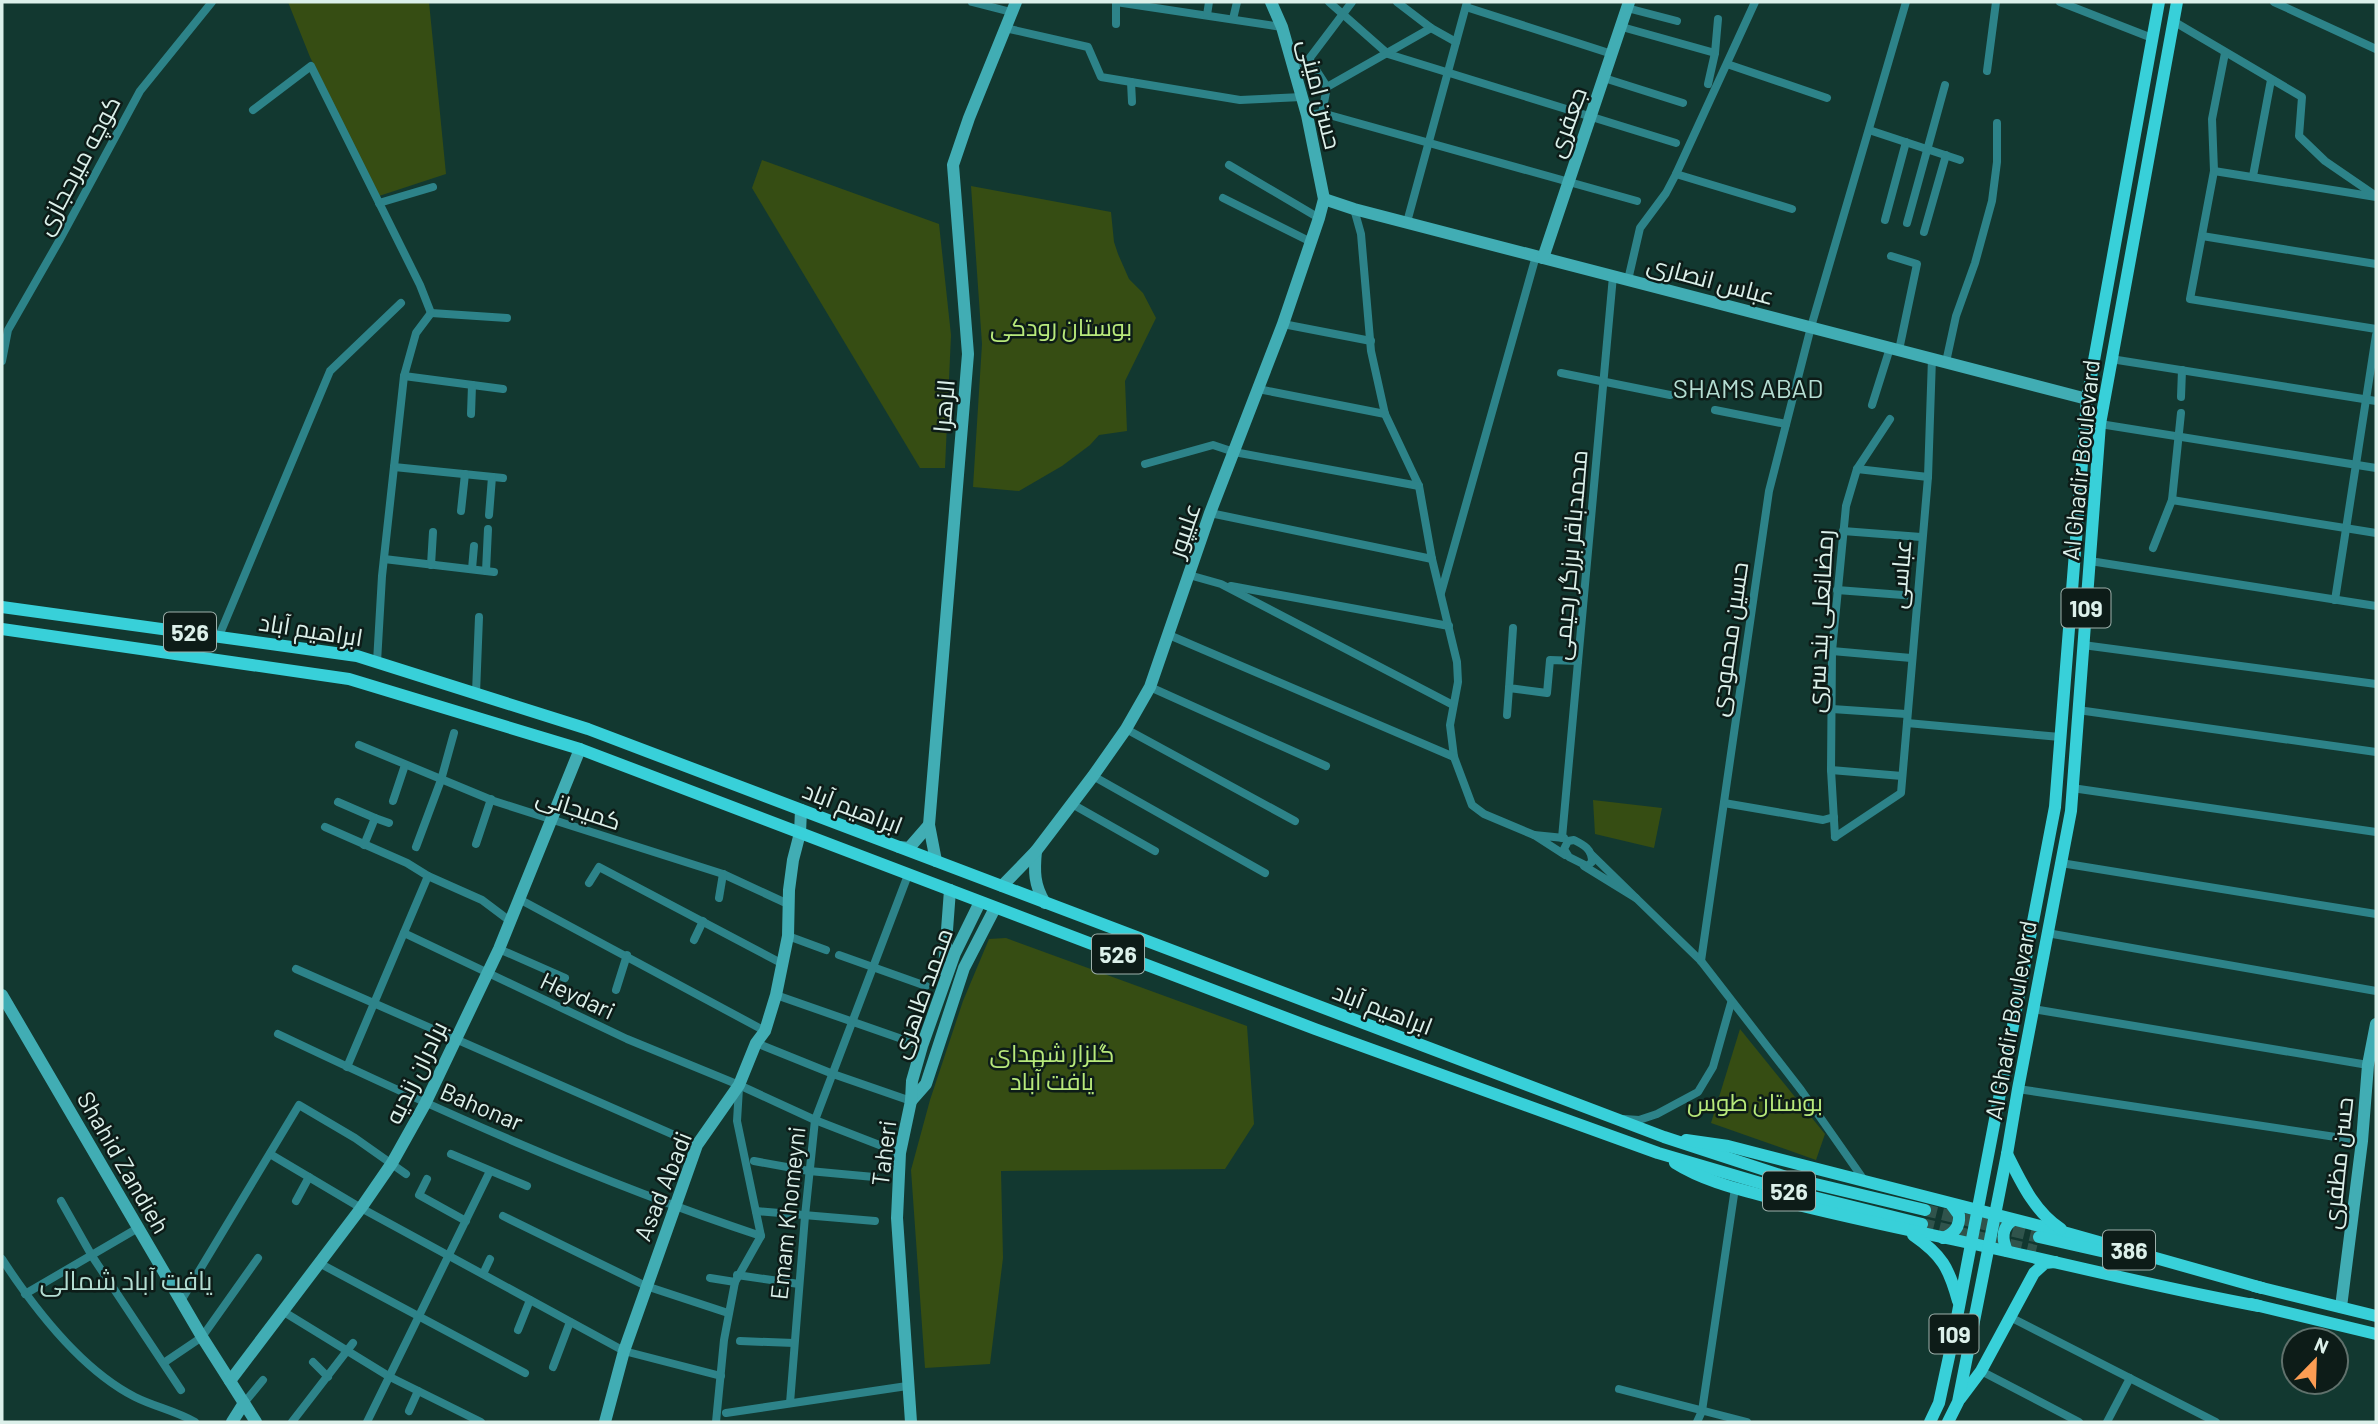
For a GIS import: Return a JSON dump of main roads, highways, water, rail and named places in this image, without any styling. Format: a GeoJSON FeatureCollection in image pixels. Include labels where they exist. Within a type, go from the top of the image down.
{"type":"FeatureCollection","features":[{"type":"Feature","properties":{"kind":"main road","name":"Al Ghadir Boulevard"},"geometry":{"type":"LineString","coordinates":[[1977,1211],[2054,807],[2087,399],[2159,2]]}},
{"type":"Feature","properties":{"kind":"main road","name":"Al Ghadir Boulevard"},"geometry":{"type":"LineString","coordinates":[[1995,1215],[2071,811],[2100,424],[2177,2]]}},
{"type":"Feature","properties":{"kind":"main road","name":"ابراهیم آباد"},"geometry":{"type":"LineString","coordinates":[[2,607],[357,656],[476,693],[587,729],[1664,1138],[1786,1177],[1925,1210]]}},
{"type":"Feature","properties":{"kind":"main road","name":"ابراهیم آباد"},"geometry":{"type":"LineString","coordinates":[[2,629],[349,679],[580,750],[1233,998],[1658,1153],[1768,1186],[1922,1224]]}},
{"type":"Feature","properties":{"kind":"main road"},"geometry":{"type":"LineString","coordinates":[[1233,998],[1241,977]]}},
{"type":"Feature","properties":{"kind":"main road"},"geometry":{"type":"LineString","coordinates":[[1993,1132],[1998,1140],[2004,1141],[2010,1135]]}},
{"type":"Feature","properties":{"kind":"main road","name":"ابراهیم آباد"},"geometry":{"type":"LineString","coordinates":[[1664,1138],[1728,1146],[1977,1211]]}},
{"type":"Feature","properties":{"kind":"main road","name":"ابراهیم آباد"},"geometry":{"type":"LineString","coordinates":[[1658,1153],[1686,1170],[1735,1188],[1821,1211],[1971,1244]]}},
{"type":"Feature","properties":{"kind":"main road"},"geometry":{"type":"LineString","coordinates":[[2007,1154],[2033,1201],[2049,1221],[2067,1233]]}},
{"type":"Feature","properties":{"kind":"main road"},"geometry":{"type":"LineString","coordinates":[[1943,1238],[1952,1234],[1959,1220],[1957,1210],[1948,1203]]}},
{"type":"Feature","properties":{"kind":"main road","name":"386"},"geometry":{"type":"LineString","coordinates":[[1977,1211],[2067,1233],[2262,1288]]}},
{"type":"Feature","properties":{"kind":"main road","name":"109"},"geometry":{"type":"LineString","coordinates":[[1930,1422],[1939,1403],[1977,1211]]}},
{"type":"Feature","properties":{"kind":"main road","name":"109"},"geometry":{"type":"LineString","coordinates":[[1948,1422],[1958,1402],[1995,1215]]}},
{"type":"Feature","properties":{"kind":"main road"},"geometry":{"type":"LineString","coordinates":[[2007,1251],[2003,1234],[2006,1226],[2013,1220]]}},
{"type":"Feature","properties":{"kind":"main road"},"geometry":{"type":"LineString","coordinates":[[1908,1230],[1933,1248],[1942,1260],[1950,1274],[1959,1305]]}},
{"type":"Feature","properties":{"kind":"main road","name":"386"},"geometry":{"type":"LineString","coordinates":[[2039,1237],[2376,1316]]}},
{"type":"Feature","properties":{"kind":"main road","name":"386"},"geometry":{"type":"LineString","coordinates":[[1971,1244],[2170,1290],[2259,1306]]}},
{"type":"Feature","properties":{"kind":"main road","name":"386"},"geometry":{"type":"LineString","coordinates":[[2036,1251],[2376,1334]]}},
{"type":"Feature","properties":{"kind":"main road"},"geometry":{"type":"LineString","coordinates":[[1958,1402],[1981,1371],[2038,1267],[2045,1263],[2058,1262]]}},
{"type":"Feature","properties":{"kind":"tunnel"},"geometry":{"type":"LineString","coordinates":[[1925,1210],[2039,1237]]}},
{"type":"Feature","properties":{"kind":"tunnel"},"geometry":{"type":"LineString","coordinates":[[1922,1224],[2036,1251]]}},
{"type":"Feature","properties":{"kind":"district","name":"SHAMS ABAD"},"geometry":{"type":"Point","coordinates":[1748,387]}},
{"type":"Feature","properties":{"kind":"district","name":"یافت آباد شمالی"},"geometry":{"type":"Point","coordinates":[126,1279]}},
{"type":"Feature","properties":{"kind":"park label","name":"بوستان رودکی"},"geometry":{"type":"Point","coordinates":[1061,326]}},
{"type":"Feature","properties":{"kind":"park label","name":"گلزار شهدای یافت آباد"},"geometry":{"type":"Point","coordinates":[1052,1066]}},
{"type":"Feature","properties":{"kind":"park label","name":"بوستان طوس"},"geometry":{"type":"Point","coordinates":[1755,1101]}}]}
